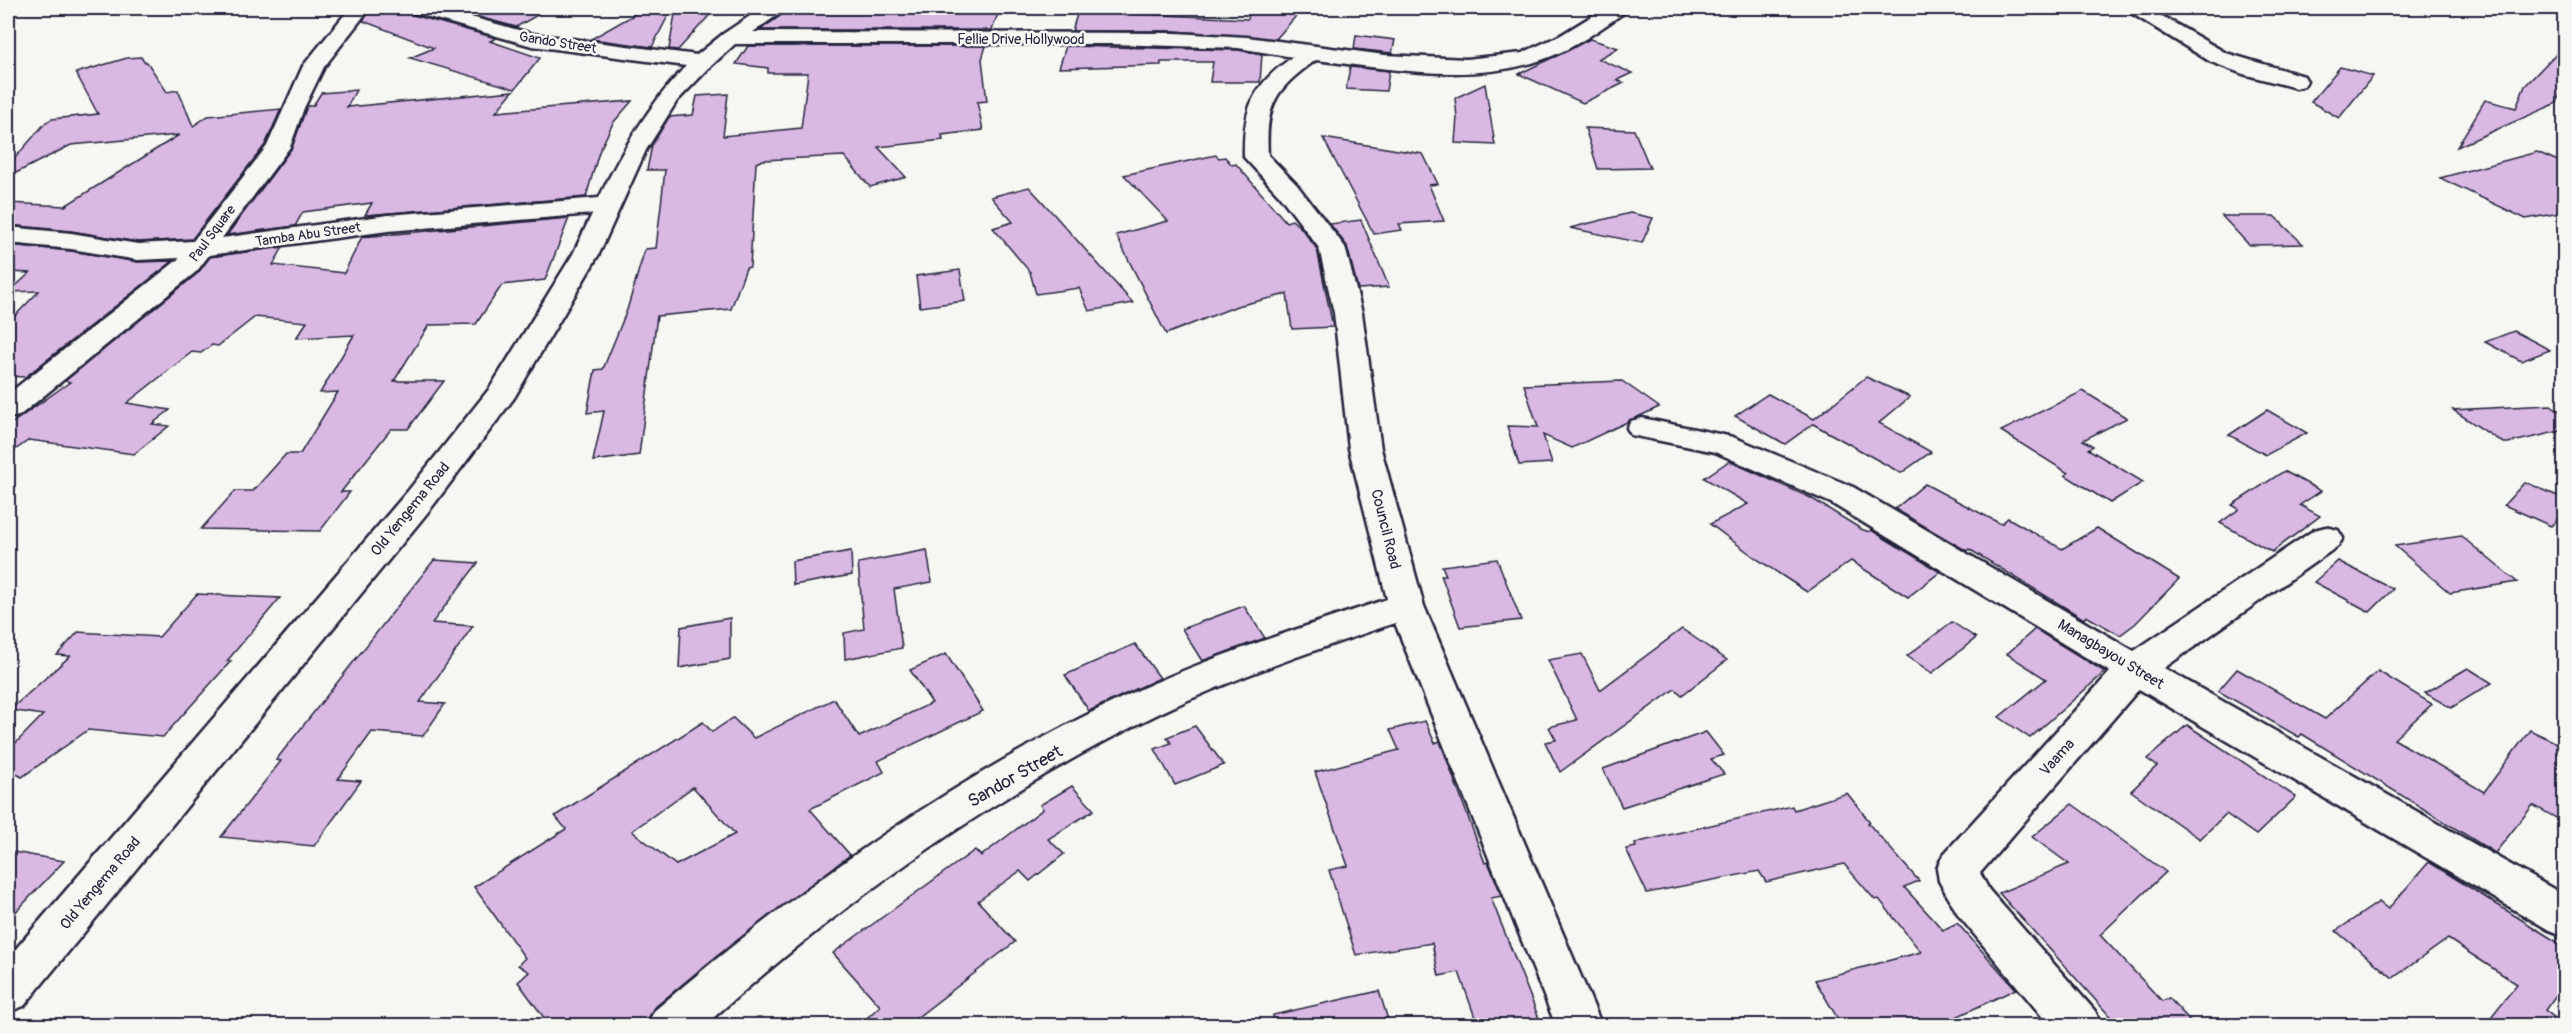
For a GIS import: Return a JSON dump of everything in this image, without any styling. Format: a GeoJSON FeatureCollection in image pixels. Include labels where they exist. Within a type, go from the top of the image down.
{"type":"FeatureCollection","features":[{"type":"Feature","properties":{"kind":"street","name":"Paul Square"},"geometry":{"type":"LineString","coordinates":[[8,409],[188,265],[278,147],[293,108],[314,66],[360,8]]}},
{"type":"Feature","properties":{"kind":"street","name":"Gando Street"},"geometry":{"type":"LineString","coordinates":[[418,8],[532,40],[702,62]]}},
{"type":"Feature","properties":{"kind":"street","name":"Old Yengema Road"},"geometry":{"type":"LineString","coordinates":[[8,991],[420,499],[502,392],[552,314],[586,254],[634,150],[669,97],[702,62],[730,38],[775,8]]}},
{"type":"Feature","properties":{"kind":"street","name":"Fellie Drive Hollywood"},"geometry":{"type":"LineString","coordinates":[[730,38],[1045,38],[1240,42],[1312,53],[1470,65],[1515,61],[1567,41],[1618,8]]}},
{"type":"Feature","properties":{"kind":"street"},"geometry":{"type":"LineString","coordinates":[[2133,8],[2161,21],[2208,53],[2233,65],[2296,81]]}},
{"type":"Feature","properties":{"kind":"street","name":"Council Road"},"geometry":{"type":"LineString","coordinates":[[1312,53],[1276,77],[1261,101],[1254,127],[1256,157],[1288,190],[1332,247],[1348,313],[1365,449],[1406,606],[1579,1026]]}},
{"type":"Feature","properties":{"kind":"street","name":"Tamba Abu Street"},"geometry":{"type":"LineString","coordinates":[[8,235],[71,241],[138,252],[198,249],[388,223],[609,205]]}},
{"type":"Feature","properties":{"kind":"street","name":"Managbayou Street"},"geometry":{"type":"LineString","coordinates":[[1642,428],[1722,444],[1842,495],[2135,669],[2565,917]]}},
{"type":"Feature","properties":{"kind":"street","name":"Vaama"},"geometry":{"type":"LineString","coordinates":[[2079,1026],[1974,903],[1960,881],[1958,868],[2135,669],[2326,538]]}},
{"type":"Feature","properties":{"kind":"street","name":"Sandor Street"},"geometry":{"type":"LineString","coordinates":[[669,1026],[816,907],[940,821],[1111,721],[1243,662],[1406,606]]}},
{"type":"Feature","properties":{"kind":"building"},"geometry":{"type":"Polygon","coordinates":[[[372,8],[406,8],[410,14],[496,38],[490,41],[540,58],[515,89],[410,58],[434,48],[363,21],[372,8]]]}},
{"type":"Feature","properties":{"kind":"building"},"geometry":{"type":"Polygon","coordinates":[[[445,8],[550,8],[516,27],[445,8]]]}},
{"type":"Feature","properties":{"kind":"building"},"geometry":{"type":"Polygon","coordinates":[[[646,8],[672,8],[652,47],[591,39],[646,8]]]}},
{"type":"Feature","properties":{"kind":"building"},"geometry":{"type":"Polygon","coordinates":[[[676,8],[716,8],[678,50],[669,49],[676,8]]]}},
{"type":"Feature","properties":{"kind":"building"},"geometry":{"type":"Polygon","coordinates":[[[787,8],[928,8],[925,13],[999,11],[992,30],[760,30],[783,14],[787,8]]]}},
{"type":"Feature","properties":{"kind":"building"},"geometry":{"type":"Polygon","coordinates":[[[1250,8],[1303,8],[1276,39],[1175,31],[1072,31],[1078,11],[1248,19],[1250,8]]]}},
{"type":"Feature","properties":{"kind":"building"},"geometry":{"type":"Polygon","coordinates":[[[1356,35],[1395,40],[1392,53],[1354,49],[1356,35]]]}},
{"type":"Feature","properties":{"kind":"building"},"geometry":{"type":"Polygon","coordinates":[[[1590,39],[1618,48],[1598,59],[1632,73],[1617,80],[1624,83],[1583,103],[1519,74],[1590,39]]]}},
{"type":"Feature","properties":{"kind":"building"},"geometry":{"type":"Polygon","coordinates":[[[2565,44],[2565,82],[2557,103],[2457,147],[2485,100],[2516,108],[2525,86],[2565,44]]]}},
{"type":"Feature","properties":{"kind":"building"},"geometry":{"type":"Polygon","coordinates":[[[748,46],[986,46],[982,59],[987,101],[977,102],[983,130],[942,135],[943,140],[878,147],[906,177],[870,187],[844,156],[763,160],[756,163],[750,267],[746,268],[731,309],[657,316],[639,455],[593,461],[604,411],[587,413],[595,370],[603,369],[627,310],[645,249],[656,248],[665,170],[647,170],[652,145],[669,117],[693,115],[697,96],[728,94],[723,136],[801,128],[808,73],[768,73],[768,68],[736,64],[748,46]]]}},
{"type":"Feature","properties":{"kind":"building"},"geometry":{"type":"Polygon","coordinates":[[[1066,46],[1238,50],[1262,54],[1260,82],[1210,82],[1213,62],[1161,62],[1161,65],[1059,68],[1066,46]]]}},
{"type":"Feature","properties":{"kind":"building"},"geometry":{"type":"Polygon","coordinates":[[[141,57],[144,62],[147,62],[167,92],[178,90],[193,126],[208,116],[281,109],[265,145],[192,239],[138,242],[71,231],[8,225],[8,203],[65,206],[179,135],[71,145],[8,177],[8,166],[46,122],[52,119],[98,114],[76,73],[127,58],[141,57]]]}},
{"type":"Feature","properties":{"kind":"building"},"geometry":{"type":"Polygon","coordinates":[[[1350,67],[1389,71],[1386,91],[1346,89],[1350,67]]]}},
{"type":"Feature","properties":{"kind":"building"},"geometry":{"type":"Polygon","coordinates":[[[2340,67],[2373,76],[2339,118],[2311,102],[2340,67]]]}},
{"type":"Feature","properties":{"kind":"building"},"geometry":{"type":"Polygon","coordinates":[[[1485,84],[1495,145],[1455,143],[1457,117],[1455,98],[1485,84]]]}},
{"type":"Feature","properties":{"kind":"building"},"geometry":{"type":"Polygon","coordinates":[[[356,90],[347,107],[513,91],[496,112],[632,101],[613,123],[599,152],[586,197],[365,215],[372,203],[303,212],[295,226],[227,235],[292,148],[307,106],[313,106],[321,93],[356,90]]]}},
{"type":"Feature","properties":{"kind":"building"},"geometry":{"type":"Polygon","coordinates":[[[1585,128],[1634,130],[1650,168],[1598,169],[1585,128]]]}},
{"type":"Feature","properties":{"kind":"building"},"geometry":{"type":"Polygon","coordinates":[[[1323,138],[1423,154],[1438,184],[1429,185],[1444,221],[1399,224],[1402,230],[1374,234],[1323,138]]]}},
{"type":"Feature","properties":{"kind":"building"},"geometry":{"type":"Polygon","coordinates":[[[2537,152],[2565,164],[2565,212],[2526,219],[2440,178],[2537,152]]]}},
{"type":"Feature","properties":{"kind":"building"},"geometry":{"type":"Polygon","coordinates":[[[1216,155],[1219,158],[1225,157],[1232,165],[1236,164],[1286,222],[1292,220],[1317,249],[1333,327],[1292,329],[1287,294],[1237,306],[1166,334],[1116,235],[1168,221],[1124,175],[1216,155]]]}},
{"type":"Feature","properties":{"kind":"building"},"geometry":{"type":"Polygon","coordinates":[[[1029,187],[1133,303],[1089,311],[1079,288],[1036,294],[1030,272],[993,228],[1013,222],[991,197],[1029,187]]]}},
{"type":"Feature","properties":{"kind":"building"},"geometry":{"type":"Polygon","coordinates":[[[1630,213],[1653,218],[1642,243],[1570,228],[1630,213]]]}},
{"type":"Feature","properties":{"kind":"building"},"geometry":{"type":"Polygon","coordinates":[[[2222,216],[2274,216],[2303,244],[2249,245],[2222,216]]]}},
{"type":"Feature","properties":{"kind":"building"},"geometry":{"type":"Polygon","coordinates":[[[569,218],[545,280],[502,285],[476,324],[429,325],[394,381],[444,381],[408,429],[391,429],[341,492],[350,492],[320,531],[201,529],[235,491],[253,491],[286,454],[300,454],[338,392],[320,393],[354,335],[296,338],[307,322],[255,317],[218,346],[212,345],[201,353],[192,352],[127,403],[170,410],[152,424],[169,426],[134,454],[29,440],[8,455],[8,426],[70,382],[65,381],[198,273],[210,257],[283,247],[273,265],[344,273],[362,237],[569,218]]]}},
{"type":"Feature","properties":{"kind":"building"},"geometry":{"type":"Polygon","coordinates":[[[1361,220],[1389,287],[1358,289],[1347,246],[1330,224],[1361,220]]]}},
{"type":"Feature","properties":{"kind":"building"},"geometry":{"type":"Polygon","coordinates":[[[8,245],[71,251],[138,262],[173,261],[25,377],[8,376],[8,323],[39,291],[9,292],[30,273],[8,272],[8,245]]]}},
{"type":"Feature","properties":{"kind":"building"},"geometry":{"type":"Polygon","coordinates":[[[960,270],[965,301],[920,307],[916,276],[960,270]]]}},
{"type":"Feature","properties":{"kind":"building"},"geometry":{"type":"Polygon","coordinates":[[[2514,331],[2550,350],[2521,361],[2485,342],[2514,331]]]}},
{"type":"Feature","properties":{"kind":"building"},"geometry":{"type":"Polygon","coordinates":[[[1866,377],[1910,397],[1879,423],[1931,452],[1901,473],[1813,424],[1785,444],[1735,416],[1768,394],[1814,419],[1866,377]]]}},
{"type":"Feature","properties":{"kind":"building"},"geometry":{"type":"Polygon","coordinates":[[[1622,381],[1659,407],[1572,448],[1543,435],[1552,463],[1519,465],[1507,426],[1538,427],[1524,385],[1622,381]]]}},
{"type":"Feature","properties":{"kind":"building"},"geometry":{"type":"Polygon","coordinates":[[[2083,391],[2127,418],[2083,440],[2093,446],[2088,449],[2143,482],[2110,503],[2065,475],[2068,473],[2001,431],[2083,391]]]}},
{"type":"Feature","properties":{"kind":"building"},"geometry":{"type":"Polygon","coordinates":[[[2551,405],[2565,415],[2565,430],[2508,443],[2503,443],[2453,410],[2551,405]]]}},
{"type":"Feature","properties":{"kind":"building"},"geometry":{"type":"Polygon","coordinates":[[[2267,410],[2307,433],[2266,455],[2229,435],[2267,410]]]}},
{"type":"Feature","properties":{"kind":"building"},"geometry":{"type":"Polygon","coordinates":[[[1729,461],[1811,498],[1861,529],[1869,532],[1871,530],[1940,572],[1908,597],[1851,561],[1807,592],[1710,524],[1748,504],[1704,478],[1729,461]]]}},
{"type":"Feature","properties":{"kind":"building"},"geometry":{"type":"Polygon","coordinates":[[[2284,471],[2321,491],[2300,505],[2320,516],[2272,552],[2220,523],[2239,509],[2232,505],[2284,471]]]}},
{"type":"Feature","properties":{"kind":"building"},"geometry":{"type":"Polygon","coordinates":[[[2525,482],[2565,499],[2565,511],[2551,526],[2504,505],[2525,482]]]}},
{"type":"Feature","properties":{"kind":"building"},"geometry":{"type":"Polygon","coordinates":[[[1925,484],[2001,524],[2008,518],[2062,549],[2097,528],[2179,579],[2135,624],[2120,635],[2086,616],[2084,619],[1969,549],[1967,551],[1895,509],[1925,484]]]}},
{"type":"Feature","properties":{"kind":"building"},"geometry":{"type":"Polygon","coordinates":[[[2461,536],[2517,582],[2450,593],[2395,546],[2461,536]]]}},
{"type":"Feature","properties":{"kind":"building"},"geometry":{"type":"Polygon","coordinates":[[[927,550],[932,582],[894,589],[902,648],[845,659],[844,633],[864,629],[858,563],[927,550]]]}},
{"type":"Feature","properties":{"kind":"building"},"geometry":{"type":"Polygon","coordinates":[[[851,551],[852,575],[793,585],[792,561],[851,551]]]}},
{"type":"Feature","properties":{"kind":"building"},"geometry":{"type":"Polygon","coordinates":[[[1497,559],[1521,620],[1460,627],[1441,575],[1446,575],[1442,566],[1497,559]]]}},
{"type":"Feature","properties":{"kind":"building"},"geometry":{"type":"Polygon","coordinates":[[[434,560],[478,563],[432,623],[473,626],[420,702],[445,704],[423,736],[372,732],[338,779],[361,781],[314,846],[221,837],[281,761],[276,760],[434,560]]]}},
{"type":"Feature","properties":{"kind":"building"},"geometry":{"type":"Polygon","coordinates":[[[2338,561],[2393,589],[2370,612],[2314,582],[2338,561]]]}},
{"type":"Feature","properties":{"kind":"building"},"geometry":{"type":"Polygon","coordinates":[[[197,594],[280,598],[227,661],[231,661],[163,737],[88,730],[22,777],[8,769],[8,751],[43,715],[10,710],[70,656],[57,655],[78,632],[159,637],[197,594]]]}},
{"type":"Feature","properties":{"kind":"building"},"geometry":{"type":"Polygon","coordinates":[[[1244,606],[1265,638],[1202,661],[1182,629],[1244,606]]]}},
{"type":"Feature","properties":{"kind":"building"},"geometry":{"type":"Polygon","coordinates":[[[730,618],[730,659],[679,668],[681,627],[730,618]]]}},
{"type":"Feature","properties":{"kind":"building"},"geometry":{"type":"Polygon","coordinates":[[[1952,622],[1976,638],[1932,673],[1907,656],[1952,622]]]}},
{"type":"Feature","properties":{"kind":"building"},"geometry":{"type":"Polygon","coordinates":[[[1682,629],[1727,660],[1682,695],[1675,689],[1560,772],[1545,742],[1556,740],[1549,727],[1577,720],[1548,660],[1582,654],[1600,690],[1682,629]]]}},
{"type":"Feature","properties":{"kind":"building"},"geometry":{"type":"Polygon","coordinates":[[[2035,629],[2105,672],[2030,738],[1999,717],[2046,679],[2007,654],[2035,629]]]}},
{"type":"Feature","properties":{"kind":"building"},"geometry":{"type":"Polygon","coordinates":[[[1135,644],[1160,678],[1089,711],[1065,675],[1135,644]]]}},
{"type":"Feature","properties":{"kind":"building"},"geometry":{"type":"Polygon","coordinates":[[[946,654],[983,711],[878,761],[884,772],[810,809],[850,855],[708,963],[653,1009],[648,1019],[639,1026],[550,1026],[518,982],[529,972],[518,965],[525,958],[474,887],[566,829],[555,816],[703,722],[712,732],[733,718],[754,738],[834,699],[859,737],[932,703],[910,670],[946,654]],[[693,787],[632,831],[676,865],[735,834],[693,787]]]}},
{"type":"Feature","properties":{"kind":"building"},"geometry":{"type":"Polygon","coordinates":[[[2468,668],[2492,683],[2451,708],[2425,693],[2468,668]]]}},
{"type":"Feature","properties":{"kind":"building"},"geometry":{"type":"Polygon","coordinates":[[[2237,669],[2325,719],[2378,671],[2432,704],[2394,739],[2484,792],[2530,730],[2565,747],[2565,823],[2533,805],[2495,853],[2302,734],[2299,737],[2218,691],[2237,669]]]}},
{"type":"Feature","properties":{"kind":"building"},"geometry":{"type":"Polygon","coordinates":[[[1425,721],[1435,743],[1440,741],[1485,863],[1488,862],[1502,896],[1491,898],[1542,1026],[1478,1026],[1459,972],[1439,976],[1432,943],[1356,955],[1329,870],[1348,866],[1315,772],[1399,750],[1390,730],[1425,721]]]}},
{"type":"Feature","properties":{"kind":"building"},"geometry":{"type":"Polygon","coordinates":[[[2187,725],[2296,797],[2256,835],[2226,814],[2200,839],[2131,791],[2157,766],[2147,759],[2187,725]]]}},
{"type":"Feature","properties":{"kind":"building"},"geometry":{"type":"Polygon","coordinates":[[[1195,726],[1224,765],[1175,785],[1155,749],[1171,743],[1167,737],[1195,726]]]}},
{"type":"Feature","properties":{"kind":"building"},"geometry":{"type":"Polygon","coordinates":[[[1706,732],[1724,755],[1711,759],[1724,774],[1622,807],[1603,769],[1706,732]]]}},
{"type":"Feature","properties":{"kind":"building"},"geometry":{"type":"Polygon","coordinates":[[[1072,786],[1094,810],[1048,839],[1064,854],[1030,881],[1020,871],[978,901],[1015,942],[906,1026],[858,1026],[880,1006],[833,953],[975,850],[981,856],[1043,809],[1040,805],[1072,786]]]}},
{"type":"Feature","properties":{"kind":"building"},"geometry":{"type":"Polygon","coordinates":[[[1847,793],[1870,822],[1868,823],[1919,881],[1904,887],[1943,930],[1957,923],[2016,989],[1937,1026],[1842,1026],[1815,980],[1921,952],[1879,899],[1875,900],[1844,864],[1766,882],[1759,871],[1647,893],[1626,849],[1636,847],[1635,844],[1639,842],[1792,806],[1794,810],[1847,793]]]}},
{"type":"Feature","properties":{"kind":"building"},"geometry":{"type":"Polygon","coordinates":[[[2072,804],[2166,872],[2100,935],[2162,1001],[2169,998],[2195,1026],[2110,1026],[2116,1023],[1999,893],[2069,864],[2032,837],[2072,804]]]}},
{"type":"Feature","properties":{"kind":"building"},"geometry":{"type":"Polygon","coordinates":[[[8,851],[64,861],[8,920],[8,851]]]}},
{"type":"Feature","properties":{"kind":"building"},"geometry":{"type":"Polygon","coordinates":[[[2429,862],[2565,947],[2565,983],[2545,1010],[2565,1026],[2484,1026],[2517,984],[2448,939],[2393,978],[2336,931],[2379,902],[2388,909],[2429,862]]]}},
{"type":"Feature","properties":{"kind":"building"},"geometry":{"type":"Polygon","coordinates":[[[1379,991],[1390,1026],[1274,1026],[1273,1015],[1379,991]]]}}]}
